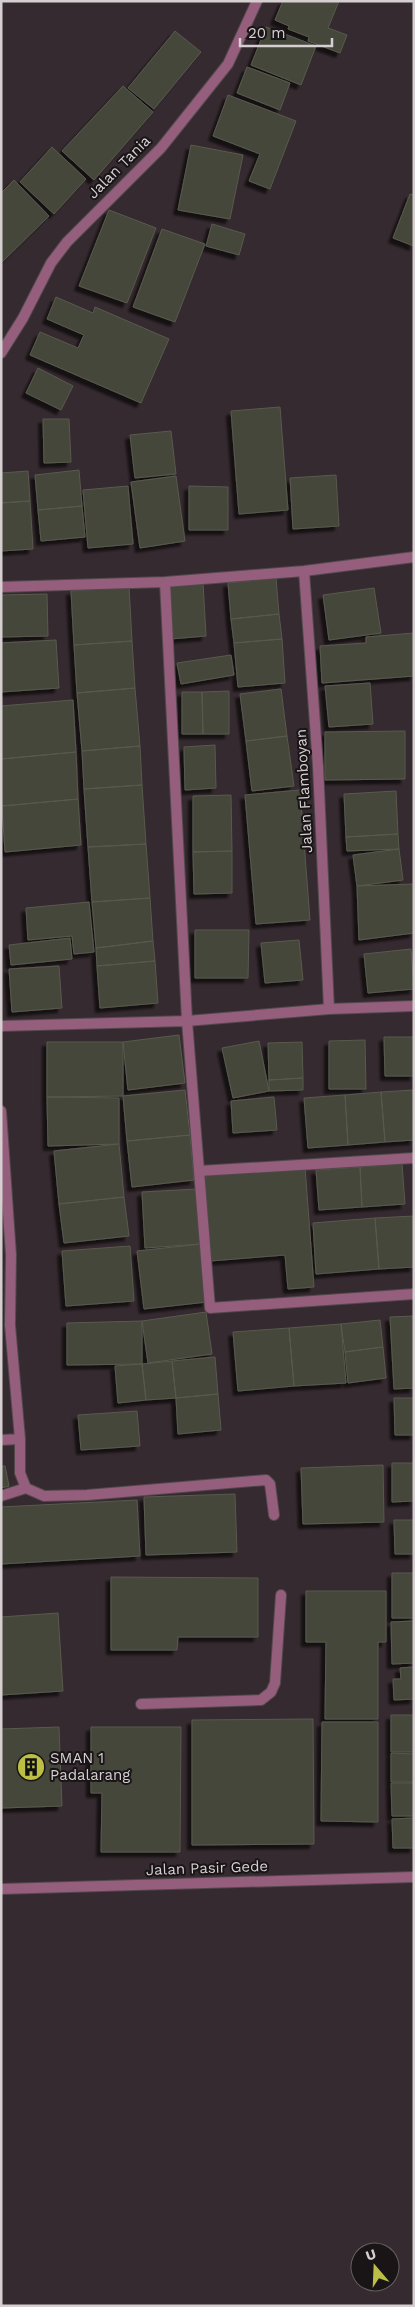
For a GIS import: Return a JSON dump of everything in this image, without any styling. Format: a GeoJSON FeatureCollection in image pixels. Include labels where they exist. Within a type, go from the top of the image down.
{"type":"FeatureCollection","features":[{"type":"Feature","properties":{"kind":"street","name":"Jalan Tania"},"geometry":{"type":"LineString","coordinates":[[1,353],[51,263],[66,242],[161,148],[228,64],[258,1]]}},
{"type":"Feature","properties":{"kind":"street"},"geometry":{"type":"LineString","coordinates":[[1,587],[165,582],[304,571],[414,558]]}},
{"type":"Feature","properties":{"kind":"street","name":"Jalan Flamboyan"},"geometry":{"type":"LineString","coordinates":[[304,571],[318,766],[329,1010]]}},
{"type":"Feature","properties":{"kind":"street"},"geometry":{"type":"LineString","coordinates":[[165,582],[187,1021],[210,1308],[414,1294]]}},
{"type":"Feature","properties":{"kind":"street"},"geometry":{"type":"LineString","coordinates":[[1,1026],[187,1021],[329,1010],[414,1006]]}},
{"type":"Feature","properties":{"kind":"street"},"geometry":{"type":"LineString","coordinates":[[1,1111],[10,1325],[20,1438],[20,1473],[26,1488]]}},
{"type":"Feature","properties":{"kind":"street"},"geometry":{"type":"LineString","coordinates":[[199,1171],[414,1158]]}},
{"type":"Feature","properties":{"kind":"street"},"geometry":{"type":"LineString","coordinates":[[1,1440],[20,1438]]}},
{"type":"Feature","properties":{"kind":"street"},"geometry":{"type":"LineString","coordinates":[[1,1496],[26,1488],[44,1496],[87,1495],[266,1480],[270,1484],[274,1516]]}},
{"type":"Feature","properties":{"kind":"street"},"geometry":{"type":"LineString","coordinates":[[141,1704],[261,1700],[271,1692],[275,1683],[281,1595]]}},
{"type":"Feature","properties":{"kind":"street","name":"Jalan Pasir Gede"},"geometry":{"type":"LineString","coordinates":[[1,1889],[414,1877]]}},
{"type":"Feature","properties":{"kind":"building"},"geometry":{"type":"Polygon","coordinates":[[[283,1],[339,1],[328,28],[347,35],[340,53],[308,41],[309,37],[288,29],[289,26],[275,20],[283,1]]]}},
{"type":"Feature","properties":{"kind":"building"},"geometry":{"type":"Polygon","coordinates":[[[266,27],[316,46],[301,85],[251,65],[266,27]]]}},
{"type":"Feature","properties":{"kind":"building"},"geometry":{"type":"Polygon","coordinates":[[[175,31],[201,52],[154,109],[128,88],[175,31]]]}},
{"type":"Feature","properties":{"kind":"building"},"geometry":{"type":"Polygon","coordinates":[[[247,67],[290,83],[280,110],[237,93],[247,67]]]}},
{"type":"Feature","properties":{"kind":"building"},"geometry":{"type":"Polygon","coordinates":[[[123,86],[153,112],[94,180],[62,151],[123,86]]]}},
{"type":"Feature","properties":{"kind":"building"},"geometry":{"type":"Polygon","coordinates":[[[228,95],[296,121],[270,189],[249,181],[260,154],[213,136],[228,95]]]}},
{"type":"Feature","properties":{"kind":"building"},"geometry":{"type":"Polygon","coordinates":[[[191,145],[243,155],[230,219],[178,210],[191,145]]]}},
{"type":"Feature","properties":{"kind":"building"},"geometry":{"type":"Polygon","coordinates":[[[52,147],[86,179],[54,214],[20,182],[52,147]]]}},
{"type":"Feature","properties":{"kind":"building"},"geometry":{"type":"Polygon","coordinates":[[[14,180],[49,216],[1,263],[1,193],[14,180]]]}},
{"type":"Feature","properties":{"kind":"building"},"geometry":{"type":"Polygon","coordinates":[[[410,194],[414,195],[414,246],[393,238],[410,194]]]}},
{"type":"Feature","properties":{"kind":"building"},"geometry":{"type":"Polygon","coordinates":[[[109,210],[156,228],[127,303],[79,286],[109,210]]]}},
{"type":"Feature","properties":{"kind":"building"},"geometry":{"type":"Polygon","coordinates":[[[212,224],[245,234],[239,255],[206,246],[212,224]]]}},
{"type":"Feature","properties":{"kind":"building"},"geometry":{"type":"Polygon","coordinates":[[[162,229],[205,244],[175,322],[133,307],[162,229]]]}},
{"type":"Feature","properties":{"kind":"building"},"geometry":{"type":"Polygon","coordinates":[[[56,297],[93,313],[95,307],[169,339],[141,403],[30,355],[40,332],[78,348],[84,335],[47,319],[56,297]]]}},
{"type":"Feature","properties":{"kind":"building"},"geometry":{"type":"Polygon","coordinates":[[[38,368],[73,386],[61,410],[26,393],[38,368]]]}},
{"type":"Feature","properties":{"kind":"building"},"geometry":{"type":"Polygon","coordinates":[[[280,407],[288,510],[239,514],[231,411],[280,407]]]}},
{"type":"Feature","properties":{"kind":"building"},"geometry":{"type":"Polygon","coordinates":[[[43,419],[69,419],[71,462],[44,463],[43,419]]]}},
{"type":"Feature","properties":{"kind":"building"},"geometry":{"type":"Polygon","coordinates":[[[171,431],[176,474],[135,478],[130,435],[171,431]]]}},
{"type":"Feature","properties":{"kind":"building"},"geometry":{"type":"Polygon","coordinates":[[[79,470],[82,506],[38,510],[35,475],[79,470]]]}},
{"type":"Feature","properties":{"kind":"building"},"geometry":{"type":"Polygon","coordinates":[[[28,471],[30,501],[1,503],[1,473],[28,471]]]}},
{"type":"Feature","properties":{"kind":"building"},"geometry":{"type":"Polygon","coordinates":[[[336,475],[339,526],[293,529],[290,478],[336,475]]]}},
{"type":"Feature","properties":{"kind":"building"},"geometry":{"type":"Polygon","coordinates":[[[176,476],[185,541],[140,548],[131,482],[176,476]]]}},
{"type":"Feature","properties":{"kind":"building"},"geometry":{"type":"Polygon","coordinates":[[[128,486],[133,544],[88,548],[83,490],[128,486]]]}},
{"type":"Feature","properties":{"kind":"building"},"geometry":{"type":"Polygon","coordinates":[[[189,486],[228,487],[228,530],[189,530],[189,486]]]}},
{"type":"Feature","properties":{"kind":"building"},"geometry":{"type":"Polygon","coordinates":[[[30,501],[33,549],[1,551],[1,503],[30,501]]]}},
{"type":"Feature","properties":{"kind":"building"},"geometry":{"type":"Polygon","coordinates":[[[82,506],[85,537],[41,541],[38,510],[82,506]]]}},
{"type":"Feature","properties":{"kind":"building"},"geometry":{"type":"Polygon","coordinates":[[[276,578],[279,614],[231,619],[228,583],[276,578]]]}},
{"type":"Feature","properties":{"kind":"building"},"geometry":{"type":"Polygon","coordinates":[[[203,582],[206,636],[170,639],[167,585],[203,582]]]}},
{"type":"Feature","properties":{"kind":"building"},"geometry":{"type":"Polygon","coordinates":[[[129,587],[132,641],[74,645],[71,591],[129,587]]]}},
{"type":"Feature","properties":{"kind":"building"},"geometry":{"type":"Polygon","coordinates":[[[374,588],[381,633],[329,640],[323,595],[374,588]]]}},
{"type":"Feature","properties":{"kind":"building"},"geometry":{"type":"Polygon","coordinates":[[[47,594],[48,636],[1,637],[1,595],[47,594]]]}},
{"type":"Feature","properties":{"kind":"building"},"geometry":{"type":"Polygon","coordinates":[[[279,614],[282,639],[234,643],[231,619],[279,614]]]}},
{"type":"Feature","properties":{"kind":"building"},"geometry":{"type":"Polygon","coordinates":[[[414,633],[414,676],[322,683],[320,646],[366,643],[366,637],[414,633]]]}},
{"type":"Feature","properties":{"kind":"building"},"geometry":{"type":"Polygon","coordinates":[[[282,639],[285,683],[238,687],[234,643],[282,639]]]}},
{"type":"Feature","properties":{"kind":"building"},"geometry":{"type":"Polygon","coordinates":[[[56,640],[59,688],[1,692],[1,643],[56,640]]]}},
{"type":"Feature","properties":{"kind":"building"},"geometry":{"type":"Polygon","coordinates":[[[132,641],[135,688],[77,693],[74,645],[132,641]]]}},
{"type":"Feature","properties":{"kind":"building"},"geometry":{"type":"Polygon","coordinates":[[[231,655],[234,675],[181,684],[177,663],[231,655]]]}},
{"type":"Feature","properties":{"kind":"building"},"geometry":{"type":"Polygon","coordinates":[[[370,683],[373,724],[329,727],[325,686],[370,683]]]}},
{"type":"Feature","properties":{"kind":"building"},"geometry":{"type":"Polygon","coordinates":[[[135,688],[140,746],[82,751],[77,693],[135,688]]]}},
{"type":"Feature","properties":{"kind":"building"},"geometry":{"type":"Polygon","coordinates":[[[281,689],[287,736],[246,741],[240,694],[281,689]]]}},
{"type":"Feature","properties":{"kind":"building"},"geometry":{"type":"Polygon","coordinates":[[[229,691],[229,734],[203,734],[202,692],[229,691]]]}},
{"type":"Feature","properties":{"kind":"building"},"geometry":{"type":"Polygon","coordinates":[[[182,692],[202,692],[203,734],[182,734],[182,692]]]}},
{"type":"Feature","properties":{"kind":"building"},"geometry":{"type":"Polygon","coordinates":[[[73,700],[76,752],[1,759],[1,706],[73,700]]]}},
{"type":"Feature","properties":{"kind":"building"},"geometry":{"type":"Polygon","coordinates":[[[405,731],[405,779],[325,780],[325,732],[405,731]]]}},
{"type":"Feature","properties":{"kind":"building"},"geometry":{"type":"Polygon","coordinates":[[[287,736],[294,786],[252,791],[246,741],[287,736]]]}},
{"type":"Feature","properties":{"kind":"building"},"geometry":{"type":"Polygon","coordinates":[[[215,745],[216,788],[185,790],[184,747],[215,745]]]}},
{"type":"Feature","properties":{"kind":"building"},"geometry":{"type":"Polygon","coordinates":[[[140,746],[142,785],[84,789],[82,751],[140,746]]]}},
{"type":"Feature","properties":{"kind":"building"},"geometry":{"type":"Polygon","coordinates":[[[76,752],[78,799],[2,806],[1,759],[76,752]]]}},
{"type":"Feature","properties":{"kind":"building"},"geometry":{"type":"Polygon","coordinates":[[[142,785],[146,844],[88,847],[84,789],[142,785]]]}},
{"type":"Feature","properties":{"kind":"building"},"geometry":{"type":"Polygon","coordinates":[[[300,790],[310,920],[256,924],[245,795],[300,790]]]}},
{"type":"Feature","properties":{"kind":"building"},"geometry":{"type":"Polygon","coordinates":[[[396,791],[398,834],[346,837],[344,794],[396,791]]]}},
{"type":"Feature","properties":{"kind":"building"},"geometry":{"type":"Polygon","coordinates":[[[231,795],[232,851],[193,852],[193,796],[231,795]]]}},
{"type":"Feature","properties":{"kind":"building"},"geometry":{"type":"Polygon","coordinates":[[[78,799],[81,845],[5,852],[2,806],[78,799]]]}},
{"type":"Feature","properties":{"kind":"building"},"geometry":{"type":"Polygon","coordinates":[[[398,834],[399,849],[347,851],[346,837],[398,834]]]}},
{"type":"Feature","properties":{"kind":"building"},"geometry":{"type":"Polygon","coordinates":[[[146,844],[150,898],[92,902],[88,847],[146,844]]]}},
{"type":"Feature","properties":{"kind":"building"},"geometry":{"type":"Polygon","coordinates":[[[399,849],[403,880],[357,886],[353,855],[399,849]]]}},
{"type":"Feature","properties":{"kind":"building"},"geometry":{"type":"Polygon","coordinates":[[[232,851],[232,893],[194,894],[193,852],[232,851]]]}},
{"type":"Feature","properties":{"kind":"building"},"geometry":{"type":"Polygon","coordinates":[[[414,884],[414,933],[359,940],[357,886],[414,884]]]}},
{"type":"Feature","properties":{"kind":"building"},"geometry":{"type":"Polygon","coordinates":[[[150,898],[153,941],[96,948],[92,902],[150,898]]]}},
{"type":"Feature","properties":{"kind":"building"},"geometry":{"type":"Polygon","coordinates":[[[89,902],[94,952],[74,954],[72,936],[28,940],[26,908],[89,902]]]}},
{"type":"Feature","properties":{"kind":"building"},"geometry":{"type":"Polygon","coordinates":[[[195,930],[249,930],[248,978],[195,978],[195,930]]]}},
{"type":"Feature","properties":{"kind":"building"},"geometry":{"type":"Polygon","coordinates":[[[70,938],[72,959],[11,965],[9,945],[70,938]]]}},
{"type":"Feature","properties":{"kind":"building"},"geometry":{"type":"Polygon","coordinates":[[[299,940],[303,980],[265,983],[261,943],[299,940]]]}},
{"type":"Feature","properties":{"kind":"building"},"geometry":{"type":"Polygon","coordinates":[[[153,941],[155,961],[97,966],[96,948],[153,941]]]}},
{"type":"Feature","properties":{"kind":"building"},"geometry":{"type":"Polygon","coordinates":[[[411,949],[414,989],[368,993],[364,954],[411,949]]]}},
{"type":"Feature","properties":{"kind":"building"},"geometry":{"type":"Polygon","coordinates":[[[155,961],[158,1003],[100,1008],[97,966],[155,961]]]}},
{"type":"Feature","properties":{"kind":"building"},"geometry":{"type":"Polygon","coordinates":[[[59,966],[62,1008],[12,1012],[9,969],[59,966]]]}},
{"type":"Feature","properties":{"kind":"building"},"geometry":{"type":"Polygon","coordinates":[[[179,1035],[185,1083],[128,1090],[123,1042],[179,1035]]]}},
{"type":"Feature","properties":{"kind":"building"},"geometry":{"type":"Polygon","coordinates":[[[384,1037],[414,1037],[414,1076],[385,1076],[384,1037]]]}},
{"type":"Feature","properties":{"kind":"building"},"geometry":{"type":"Polygon","coordinates":[[[365,1040],[366,1089],[329,1089],[329,1041],[365,1040]]]}},
{"type":"Feature","properties":{"kind":"building"},"geometry":{"type":"Polygon","coordinates":[[[259,1041],[269,1091],[233,1098],[222,1048],[259,1041]]]}},
{"type":"Feature","properties":{"kind":"building"},"geometry":{"type":"Polygon","coordinates":[[[47,1042],[123,1042],[123,1096],[47,1097],[47,1042]]]}},
{"type":"Feature","properties":{"kind":"building"},"geometry":{"type":"Polygon","coordinates":[[[302,1042],[303,1078],[269,1080],[268,1043],[302,1042]]]}},
{"type":"Feature","properties":{"kind":"building"},"geometry":{"type":"Polygon","coordinates":[[[303,1078],[303,1090],[269,1091],[269,1080],[303,1078]]]}},
{"type":"Feature","properties":{"kind":"building"},"geometry":{"type":"Polygon","coordinates":[[[185,1090],[190,1135],[127,1141],[123,1096],[185,1090]]]}},
{"type":"Feature","properties":{"kind":"building"},"geometry":{"type":"Polygon","coordinates":[[[413,1090],[414,1140],[385,1142],[381,1092],[413,1090]]]}},
{"type":"Feature","properties":{"kind":"building"},"geometry":{"type":"Polygon","coordinates":[[[381,1092],[385,1142],[348,1145],[345,1095],[381,1092]]]}},
{"type":"Feature","properties":{"kind":"building"},"geometry":{"type":"Polygon","coordinates":[[[345,1095],[348,1145],[308,1148],[304,1098],[345,1095]]]}},
{"type":"Feature","properties":{"kind":"building"},"geometry":{"type":"Polygon","coordinates":[[[47,1097],[119,1098],[119,1144],[48,1146],[47,1097]]]}},
{"type":"Feature","properties":{"kind":"building"},"geometry":{"type":"Polygon","coordinates":[[[274,1097],[277,1130],[233,1133],[231,1101],[274,1097]]]}},
{"type":"Feature","properties":{"kind":"building"},"geometry":{"type":"Polygon","coordinates":[[[190,1135],[194,1180],[132,1187],[127,1141],[190,1135]]]}},
{"type":"Feature","properties":{"kind":"building"},"geometry":{"type":"Polygon","coordinates":[[[119,1144],[124,1197],[59,1204],[54,1151],[119,1144]]]}},
{"type":"Feature","properties":{"kind":"building"},"geometry":{"type":"Polygon","coordinates":[[[402,1164],[405,1204],[362,1207],[360,1167],[402,1164]]]}},
{"type":"Feature","properties":{"kind":"building"},"geometry":{"type":"Polygon","coordinates":[[[305,1167],[314,1287],[288,1289],[285,1255],[210,1261],[204,1176],[305,1167]]]}},
{"type":"Feature","properties":{"kind":"building"},"geometry":{"type":"Polygon","coordinates":[[[360,1167],[362,1207],[319,1210],[316,1170],[360,1167]]]}},
{"type":"Feature","properties":{"kind":"building"},"geometry":{"type":"Polygon","coordinates":[[[197,1189],[201,1244],[145,1248],[142,1192],[197,1189]]]}},
{"type":"Feature","properties":{"kind":"building"},"geometry":{"type":"Polygon","coordinates":[[[124,1197],[129,1236],[64,1243],[59,1204],[124,1197]]]}},
{"type":"Feature","properties":{"kind":"building"},"geometry":{"type":"Polygon","coordinates":[[[414,1216],[414,1267],[379,1269],[375,1218],[414,1216]]]}},
{"type":"Feature","properties":{"kind":"building"},"geometry":{"type":"Polygon","coordinates":[[[375,1218],[379,1269],[316,1274],[313,1223],[375,1218]]]}},
{"type":"Feature","properties":{"kind":"building"},"geometry":{"type":"Polygon","coordinates":[[[201,1244],[207,1302],[144,1309],[137,1251],[201,1244]]]}},
{"type":"Feature","properties":{"kind":"building"},"geometry":{"type":"Polygon","coordinates":[[[130,1246],[134,1301],[66,1306],[62,1251],[130,1246]]]}},
{"type":"Feature","properties":{"kind":"building"},"geometry":{"type":"Polygon","coordinates":[[[206,1312],[212,1354],[148,1363],[142,1321],[206,1312]]]}},
{"type":"Feature","properties":{"kind":"building"},"geometry":{"type":"Polygon","coordinates":[[[414,1316],[414,1388],[394,1389],[390,1317],[414,1316]]]}},
{"type":"Feature","properties":{"kind":"building"},"geometry":{"type":"Polygon","coordinates":[[[380,1320],[383,1347],[345,1352],[341,1324],[380,1320]]]}},
{"type":"Feature","properties":{"kind":"building"},"geometry":{"type":"Polygon","coordinates":[[[142,1321],[142,1364],[67,1365],[67,1323],[142,1321]]]}},
{"type":"Feature","properties":{"kind":"building"},"geometry":{"type":"Polygon","coordinates":[[[341,1324],[346,1383],[294,1386],[289,1328],[341,1324]]]}},
{"type":"Feature","properties":{"kind":"building"},"geometry":{"type":"Polygon","coordinates":[[[289,1328],[294,1386],[238,1391],[233,1332],[289,1328]]]}},
{"type":"Feature","properties":{"kind":"building"},"geometry":{"type":"Polygon","coordinates":[[[383,1347],[386,1378],[348,1383],[345,1352],[383,1347]]]}},
{"type":"Feature","properties":{"kind":"building"},"geometry":{"type":"Polygon","coordinates":[[[215,1357],[218,1394],[176,1398],[172,1361],[215,1357]]]}},
{"type":"Feature","properties":{"kind":"building"},"geometry":{"type":"Polygon","coordinates":[[[172,1361],[176,1398],[146,1400],[142,1364],[172,1361]]]}},
{"type":"Feature","properties":{"kind":"building"},"geometry":{"type":"Polygon","coordinates":[[[142,1364],[146,1400],[118,1403],[115,1366],[142,1364]]]}},
{"type":"Feature","properties":{"kind":"building"},"geometry":{"type":"Polygon","coordinates":[[[218,1394],[221,1430],[178,1434],[176,1398],[218,1394]]]}},
{"type":"Feature","properties":{"kind":"building"},"geometry":{"type":"Polygon","coordinates":[[[394,1398],[414,1398],[414,1435],[395,1435],[394,1398]]]}},
{"type":"Feature","properties":{"kind":"building"},"geometry":{"type":"Polygon","coordinates":[[[137,1411],[140,1446],[81,1450],[78,1415],[137,1411]]]}},
{"type":"Feature","properties":{"kind":"building"},"geometry":{"type":"Polygon","coordinates":[[[392,1463],[414,1463],[414,1501],[392,1502],[392,1463]]]}},
{"type":"Feature","properties":{"kind":"building"},"geometry":{"type":"Polygon","coordinates":[[[383,1465],[384,1522],[303,1524],[301,1468],[383,1465]]]}},
{"type":"Feature","properties":{"kind":"building"},"geometry":{"type":"Polygon","coordinates":[[[1,1466],[5,1466],[9,1486],[1,1488],[1,1466]]]}},
{"type":"Feature","properties":{"kind":"building"},"geometry":{"type":"Polygon","coordinates":[[[235,1494],[237,1552],[146,1555],[144,1497],[235,1494]]]}},
{"type":"Feature","properties":{"kind":"building"},"geometry":{"type":"Polygon","coordinates":[[[137,1500],[140,1556],[1,1564],[1,1507],[137,1500]]]}},
{"type":"Feature","properties":{"kind":"building"},"geometry":{"type":"Polygon","coordinates":[[[394,1520],[414,1520],[414,1554],[395,1554],[394,1520]]]}},
{"type":"Feature","properties":{"kind":"building"},"geometry":{"type":"Polygon","coordinates":[[[392,1573],[414,1573],[414,1618],[392,1618],[392,1573]]]}},
{"type":"Feature","properties":{"kind":"building"},"geometry":{"type":"Polygon","coordinates":[[[111,1577],[258,1578],[258,1637],[178,1637],[177,1650],[111,1650],[111,1577]]]}},
{"type":"Feature","properties":{"kind":"building"},"geometry":{"type":"Polygon","coordinates":[[[306,1591],[386,1591],[386,1642],[378,1642],[378,1719],[325,1719],[326,1642],[306,1642],[306,1591]]]}},
{"type":"Feature","properties":{"kind":"building"},"geometry":{"type":"Polygon","coordinates":[[[58,1613],[63,1691],[1,1695],[1,1617],[58,1613]]]}},
{"type":"Feature","properties":{"kind":"building"},"geometry":{"type":"Polygon","coordinates":[[[414,1621],[414,1663],[392,1664],[391,1622],[414,1621]]]}},
{"type":"Feature","properties":{"kind":"building"},"geometry":{"type":"Polygon","coordinates":[[[414,1667],[414,1699],[394,1700],[393,1679],[401,1679],[400,1668],[414,1667]]]}},
{"type":"Feature","properties":{"kind":"building"},"geometry":{"type":"Polygon","coordinates":[[[391,1715],[414,1715],[414,1752],[391,1752],[391,1715]]]}},
{"type":"Feature","properties":{"kind":"building"},"geometry":{"type":"Polygon","coordinates":[[[313,1719],[314,1844],[192,1845],[192,1720],[313,1719]]]}},
{"type":"Feature","properties":{"kind":"building"},"geometry":{"type":"Polygon","coordinates":[[[322,1722],[378,1722],[378,1822],[321,1821],[322,1722]]]}},
{"type":"Feature","properties":{"kind":"building","name":"SMAN 1 Padalarang"},"geometry":{"type":"Polygon","coordinates":[[[59,1727],[62,1806],[1,1808],[1,1729],[59,1727]]]}},
{"type":"Feature","properties":{"kind":"building"},"geometry":{"type":"Polygon","coordinates":[[[91,1727],[181,1727],[180,1852],[101,1852],[102,1793],[91,1793],[91,1727]]]}},
{"type":"Feature","properties":{"kind":"building"},"geometry":{"type":"Polygon","coordinates":[[[391,1753],[414,1754],[414,1782],[391,1782],[391,1753]]]}},
{"type":"Feature","properties":{"kind":"building"},"geometry":{"type":"Polygon","coordinates":[[[391,1783],[414,1783],[414,1816],[392,1816],[391,1783]]]}},
{"type":"Feature","properties":{"kind":"building"},"geometry":{"type":"Polygon","coordinates":[[[414,1818],[414,1848],[393,1848],[392,1819],[414,1818]]]}},
{"type":"Feature","properties":{"kind":"place","name":"SMAN 1 Padalarang"},"geometry":{"type":"Point","coordinates":[31,1767]}}]}
